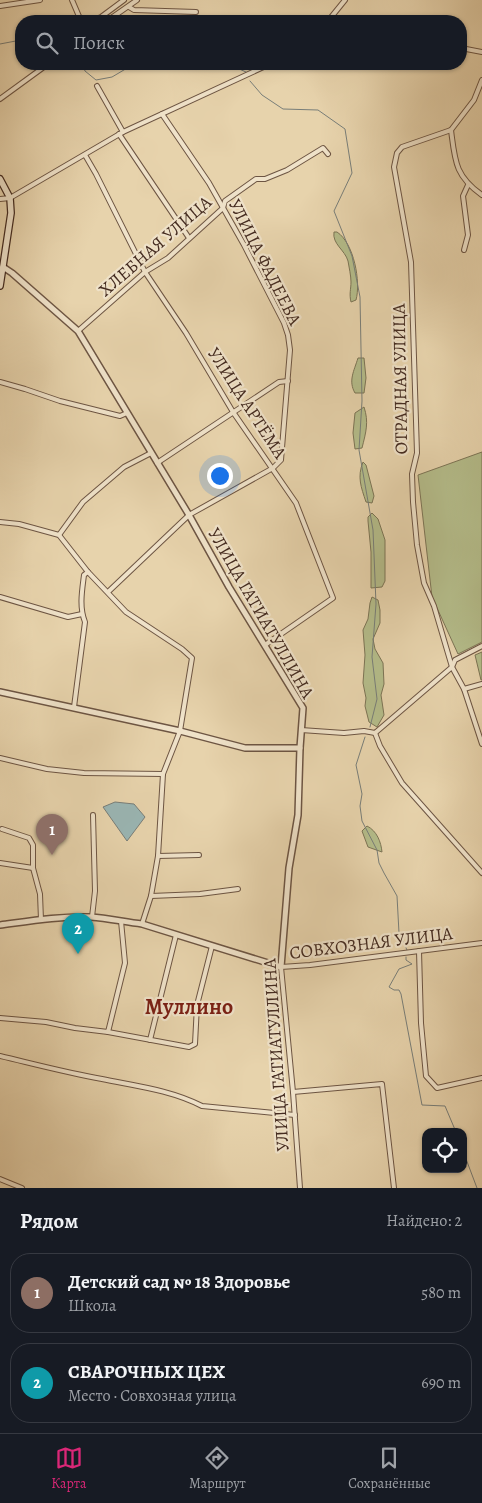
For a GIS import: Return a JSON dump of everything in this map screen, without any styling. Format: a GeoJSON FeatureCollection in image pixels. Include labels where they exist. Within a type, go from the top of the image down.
{"type":"FeatureCollection","features":[{"type":"Feature","properties":{"kind":"main road"},"geometry":{"type":"LineString","coordinates":[[0,179],[10,198],[10,222],[0,286]]}},
{"type":"Feature","properties":{"kind":"street"},"geometry":{"type":"LineString","coordinates":[[0,6],[40,0]]}},
{"type":"Feature","properties":{"kind":"street"},"geometry":{"type":"LineString","coordinates":[[72,0],[79,15]]}},
{"type":"Feature","properties":{"kind":"street"},"geometry":{"type":"LineString","coordinates":[[104,15],[124,0]]}},
{"type":"Feature","properties":{"kind":"street"},"geometry":{"type":"LineString","coordinates":[[116,15],[136,0]]}},
{"type":"Feature","properties":{"kind":"street"},"geometry":{"type":"LineString","coordinates":[[334,15],[345,0]]}},
{"type":"Feature","properties":{"kind":"street"},"geometry":{"type":"LineString","coordinates":[[129,7],[134,10],[196,12]]}},
{"type":"Feature","properties":{"kind":"street"},"geometry":{"type":"LineString","coordinates":[[467,49],[482,52]]}},
{"type":"Feature","properties":{"kind":"street"},"geometry":{"type":"LineString","coordinates":[[0,99],[40,70]]}},
{"type":"Feature","properties":{"kind":"street"},"geometry":{"type":"LineString","coordinates":[[0,199],[10,198],[121,133],[257,70]]}},
{"type":"Feature","properties":{"kind":"street"},"geometry":{"type":"LineString","coordinates":[[482,80],[474,100],[451,130],[454,154],[462,176],[468,185],[482,195]]}},
{"type":"Feature","properties":{"kind":"street"},"geometry":{"type":"LineString","coordinates":[[97,86],[121,133],[189,238]]}},
{"type":"Feature","properties":{"kind":"street","name":"УЛИЦА ФАДЕЕВА"},"geometry":{"type":"LineString","coordinates":[[162,114],[209,183],[244,245],[284,323],[290,350],[288,381],[281,460],[273,468]]}},
{"type":"Feature","properties":{"kind":"street","name":"ОТРАДНАЯ УЛИЦА"},"geometry":{"type":"LineString","coordinates":[[451,130],[402,147],[397,153],[394,167],[411,262],[417,453],[412,474],[417,545],[424,583],[434,606],[452,667],[464,689],[482,744]]}},
{"type":"Feature","properties":{"kind":"street","name":"ХЛЕБНАЯ УЛИЦА"},"geometry":{"type":"LineString","coordinates":[[78,332],[145,272],[168,258],[223,208],[225,201],[256,179],[265,178],[286,170],[323,148],[328,154]]}},
{"type":"Feature","properties":{"kind":"street","name":"УЛИЦА АРТЁМА"},"geometry":{"type":"LineString","coordinates":[[85,155],[145,272],[186,333],[233,412],[296,503],[333,598],[265,646]]}},
{"type":"Feature","properties":{"kind":"street"},"geometry":{"type":"LineString","coordinates":[[464,250],[468,234],[463,196],[468,185]]}},
{"type":"Feature","properties":{"kind":"street","name":"УЛИЦА ГАТИАТУЛЛИНА"},"geometry":{"type":"LineString","coordinates":[[3,268],[12,273],[78,332],[303,708],[298,815],[289,868],[281,967],[300,1188]]}},
{"type":"Feature","properties":{"kind":"street"},"geometry":{"type":"LineString","coordinates":[[157,463],[279,382],[288,381]]}},
{"type":"Feature","properties":{"kind":"street"},"geometry":{"type":"LineString","coordinates":[[0,382],[60,401],[120,416],[127,412]]}},
{"type":"Feature","properties":{"kind":"street"},"geometry":{"type":"LineString","coordinates":[[59,535],[83,502],[124,467],[151,453]]}},
{"type":"Feature","properties":{"kind":"street"},"geometry":{"type":"LineString","coordinates":[[108,592],[189,516],[273,468]]}},
{"type":"Feature","properties":{"kind":"street"},"geometry":{"type":"LineString","coordinates":[[0,522],[18,524],[59,535],[88,572],[126,612],[182,648],[192,658],[180,731],[163,774],[158,856],[151,896],[142,924]]}},
{"type":"Feature","properties":{"kind":"street"},"geometry":{"type":"LineString","coordinates":[[74,707],[85,622],[82,614],[81,594],[84,575],[88,572]]}},
{"type":"Feature","properties":{"kind":"street"},"geometry":{"type":"LineString","coordinates":[[0,597],[68,617],[82,614]]}},
{"type":"Feature","properties":{"kind":"street"},"geometry":{"type":"LineString","coordinates":[[375,733],[452,667],[455,660],[482,646]]}},
{"type":"Feature","properties":{"kind":"street"},"geometry":{"type":"LineString","coordinates":[[464,689],[482,684]]}},
{"type":"Feature","properties":{"kind":"street"},"geometry":{"type":"LineString","coordinates":[[0,692],[180,731],[245,748],[300,748]]}},
{"type":"Feature","properties":{"kind":"street"},"geometry":{"type":"LineString","coordinates":[[301,730],[364,731],[375,733]]}},
{"type":"Feature","properties":{"kind":"street"},"geometry":{"type":"LineString","coordinates":[[375,733],[380,746],[402,783],[482,873]]}},
{"type":"Feature","properties":{"kind":"street"},"geometry":{"type":"LineString","coordinates":[[0,758],[47,770],[84,773],[163,774]]}},
{"type":"Feature","properties":{"kind":"street"},"geometry":{"type":"LineString","coordinates":[[92,917],[95,891],[93,815]]}},
{"type":"Feature","properties":{"kind":"street"},"geometry":{"type":"LineString","coordinates":[[2,829],[29,838],[33,845],[33,868],[40,894],[41,920]]}},
{"type":"Feature","properties":{"kind":"street"},"geometry":{"type":"LineString","coordinates":[[158,856],[199,855]]}},
{"type":"Feature","properties":{"kind":"street"},"geometry":{"type":"LineString","coordinates":[[0,863],[33,868]]}},
{"type":"Feature","properties":{"kind":"street"},"geometry":{"type":"LineString","coordinates":[[151,896],[200,894],[238,889]]}},
{"type":"Feature","properties":{"kind":"street","name":"СОВХОЗНАЯ УЛИЦА"},"geometry":{"type":"LineString","coordinates":[[0,925],[92,917],[122,921],[142,924],[281,967],[482,943]]}},
{"type":"Feature","properties":{"kind":"street"},"geometry":{"type":"LineString","coordinates":[[108,1032],[125,963],[122,921]]}},
{"type":"Feature","properties":{"kind":"street"},"geometry":{"type":"LineString","coordinates":[[150,1040],[176,935]]}},
{"type":"Feature","properties":{"kind":"street"},"geometry":{"type":"LineString","coordinates":[[0,1018],[46,1022],[189,1047],[195,1044],[197,1005],[212,946]]}},
{"type":"Feature","properties":{"kind":"street"},"geometry":{"type":"LineString","coordinates":[[419,951],[421,1023],[426,1076],[437,1088],[482,1078]]}},
{"type":"Feature","properties":{"kind":"street"},"geometry":{"type":"LineString","coordinates":[[0,1056],[100,1079],[161,1090],[202,1106],[295,1115]]}},
{"type":"Feature","properties":{"kind":"street"},"geometry":{"type":"LineString","coordinates":[[293,1092],[382,1084],[394,1188]]}},
{"type":"Feature","properties":{"kind":"street"},"geometry":{"type":"LineString","coordinates":[[0,1179],[22,1188]]}},
{"type":"Feature","properties":{"kind":"green space"},"geometry":{"type":"Polygon","coordinates":[[[334,232],[343,237],[355,263],[358,283],[356,300],[351,302],[351,280],[348,261],[335,240],[334,232]]]}},
{"type":"Feature","properties":{"kind":"green space"},"geometry":{"type":"Polygon","coordinates":[[[358,358],[364,358],[366,378],[364,393],[355,393],[352,384],[352,376],[358,358]]]}},
{"type":"Feature","properties":{"kind":"green space"},"geometry":{"type":"Polygon","coordinates":[[[364,407],[367,422],[365,437],[362,448],[355,449],[353,433],[355,413],[364,407]]]}},
{"type":"Feature","properties":{"kind":"green space"},"geometry":{"type":"Polygon","coordinates":[[[482,452],[482,642],[458,654],[432,597],[418,475],[482,452]]]}},
{"type":"Feature","properties":{"kind":"green space"},"geometry":{"type":"Polygon","coordinates":[[[363,462],[366,465],[374,496],[372,503],[366,502],[361,487],[360,472],[363,462]]]}},
{"type":"Feature","properties":{"kind":"green space"},"geometry":{"type":"Polygon","coordinates":[[[372,513],[378,519],[385,540],[385,581],[382,587],[371,588],[371,552],[368,517],[372,513]]]}},
{"type":"Feature","properties":{"kind":"green space"},"geometry":{"type":"Polygon","coordinates":[[[372,597],[378,600],[380,610],[380,623],[373,639],[375,649],[383,663],[384,684],[381,695],[384,715],[377,727],[369,722],[365,706],[366,698],[363,683],[365,655],[363,630],[368,619],[372,597]]]}},
{"type":"Feature","properties":{"kind":"green space"},"geometry":{"type":"Polygon","coordinates":[[[482,652],[482,680],[481,680],[475,655],[482,652]]]}},
{"type":"Feature","properties":{"kind":"green space"},"geometry":{"type":"Polygon","coordinates":[[[367,826],[378,837],[382,852],[368,847],[362,831],[367,826]]]}},
{"type":"Feature","properties":{"kind":"water"},"geometry":{"type":"Polygon","coordinates":[[[115,802],[134,804],[145,817],[127,841],[103,807],[115,802]]]}},
{"type":"Feature","properties":{"kind":"waterway"},"geometry":{"type":"LineString","coordinates":[[0,44],[15,41]]}},
{"type":"Feature","properties":{"kind":"waterway"},"geometry":{"type":"LineString","coordinates":[[85,70],[96,80],[112,77],[124,70]]}},
{"type":"Feature","properties":{"kind":"waterway"},"geometry":{"type":"LineString","coordinates":[[242,70],[246,72]]}},
{"type":"Feature","properties":{"kind":"waterway"},"geometry":{"type":"LineString","coordinates":[[250,81],[262,95],[283,109],[318,110],[345,129],[352,173],[334,211],[352,256],[360,297],[362,401],[359,450],[373,530],[376,604],[372,657],[377,699],[370,727]]}},
{"type":"Feature","properties":{"kind":"waterway"},"geometry":{"type":"LineString","coordinates":[[365,737],[356,765],[362,794],[360,806],[362,821],[377,850],[379,863],[397,896],[399,933],[407,950]]}},
{"type":"Feature","properties":{"kind":"waterway"},"geometry":{"type":"LineString","coordinates":[[406,957],[406,960],[412,964],[399,969],[389,987],[399,990],[401,994],[422,1105],[445,1106],[454,1128]]}},
{"type":"Feature","properties":{"kind":"waterway"},"geometry":{"type":"LineString","coordinates":[[467,1162],[477,1188]]}},
{"type":"Feature","properties":{"kind":"place","name":"Детский сад № 18 Здоровье"},"geometry":{"type":"Point","coordinates":[52,855]}},
{"type":"Feature","properties":{"kind":"place","name":"СВАРОЧНЫХ ЦЕХ"},"geometry":{"type":"Point","coordinates":[78,954]}},
{"type":"Feature","properties":{"kind":"district","name":"Муллино"},"geometry":{"type":"Point","coordinates":[189,1007]}}]}
